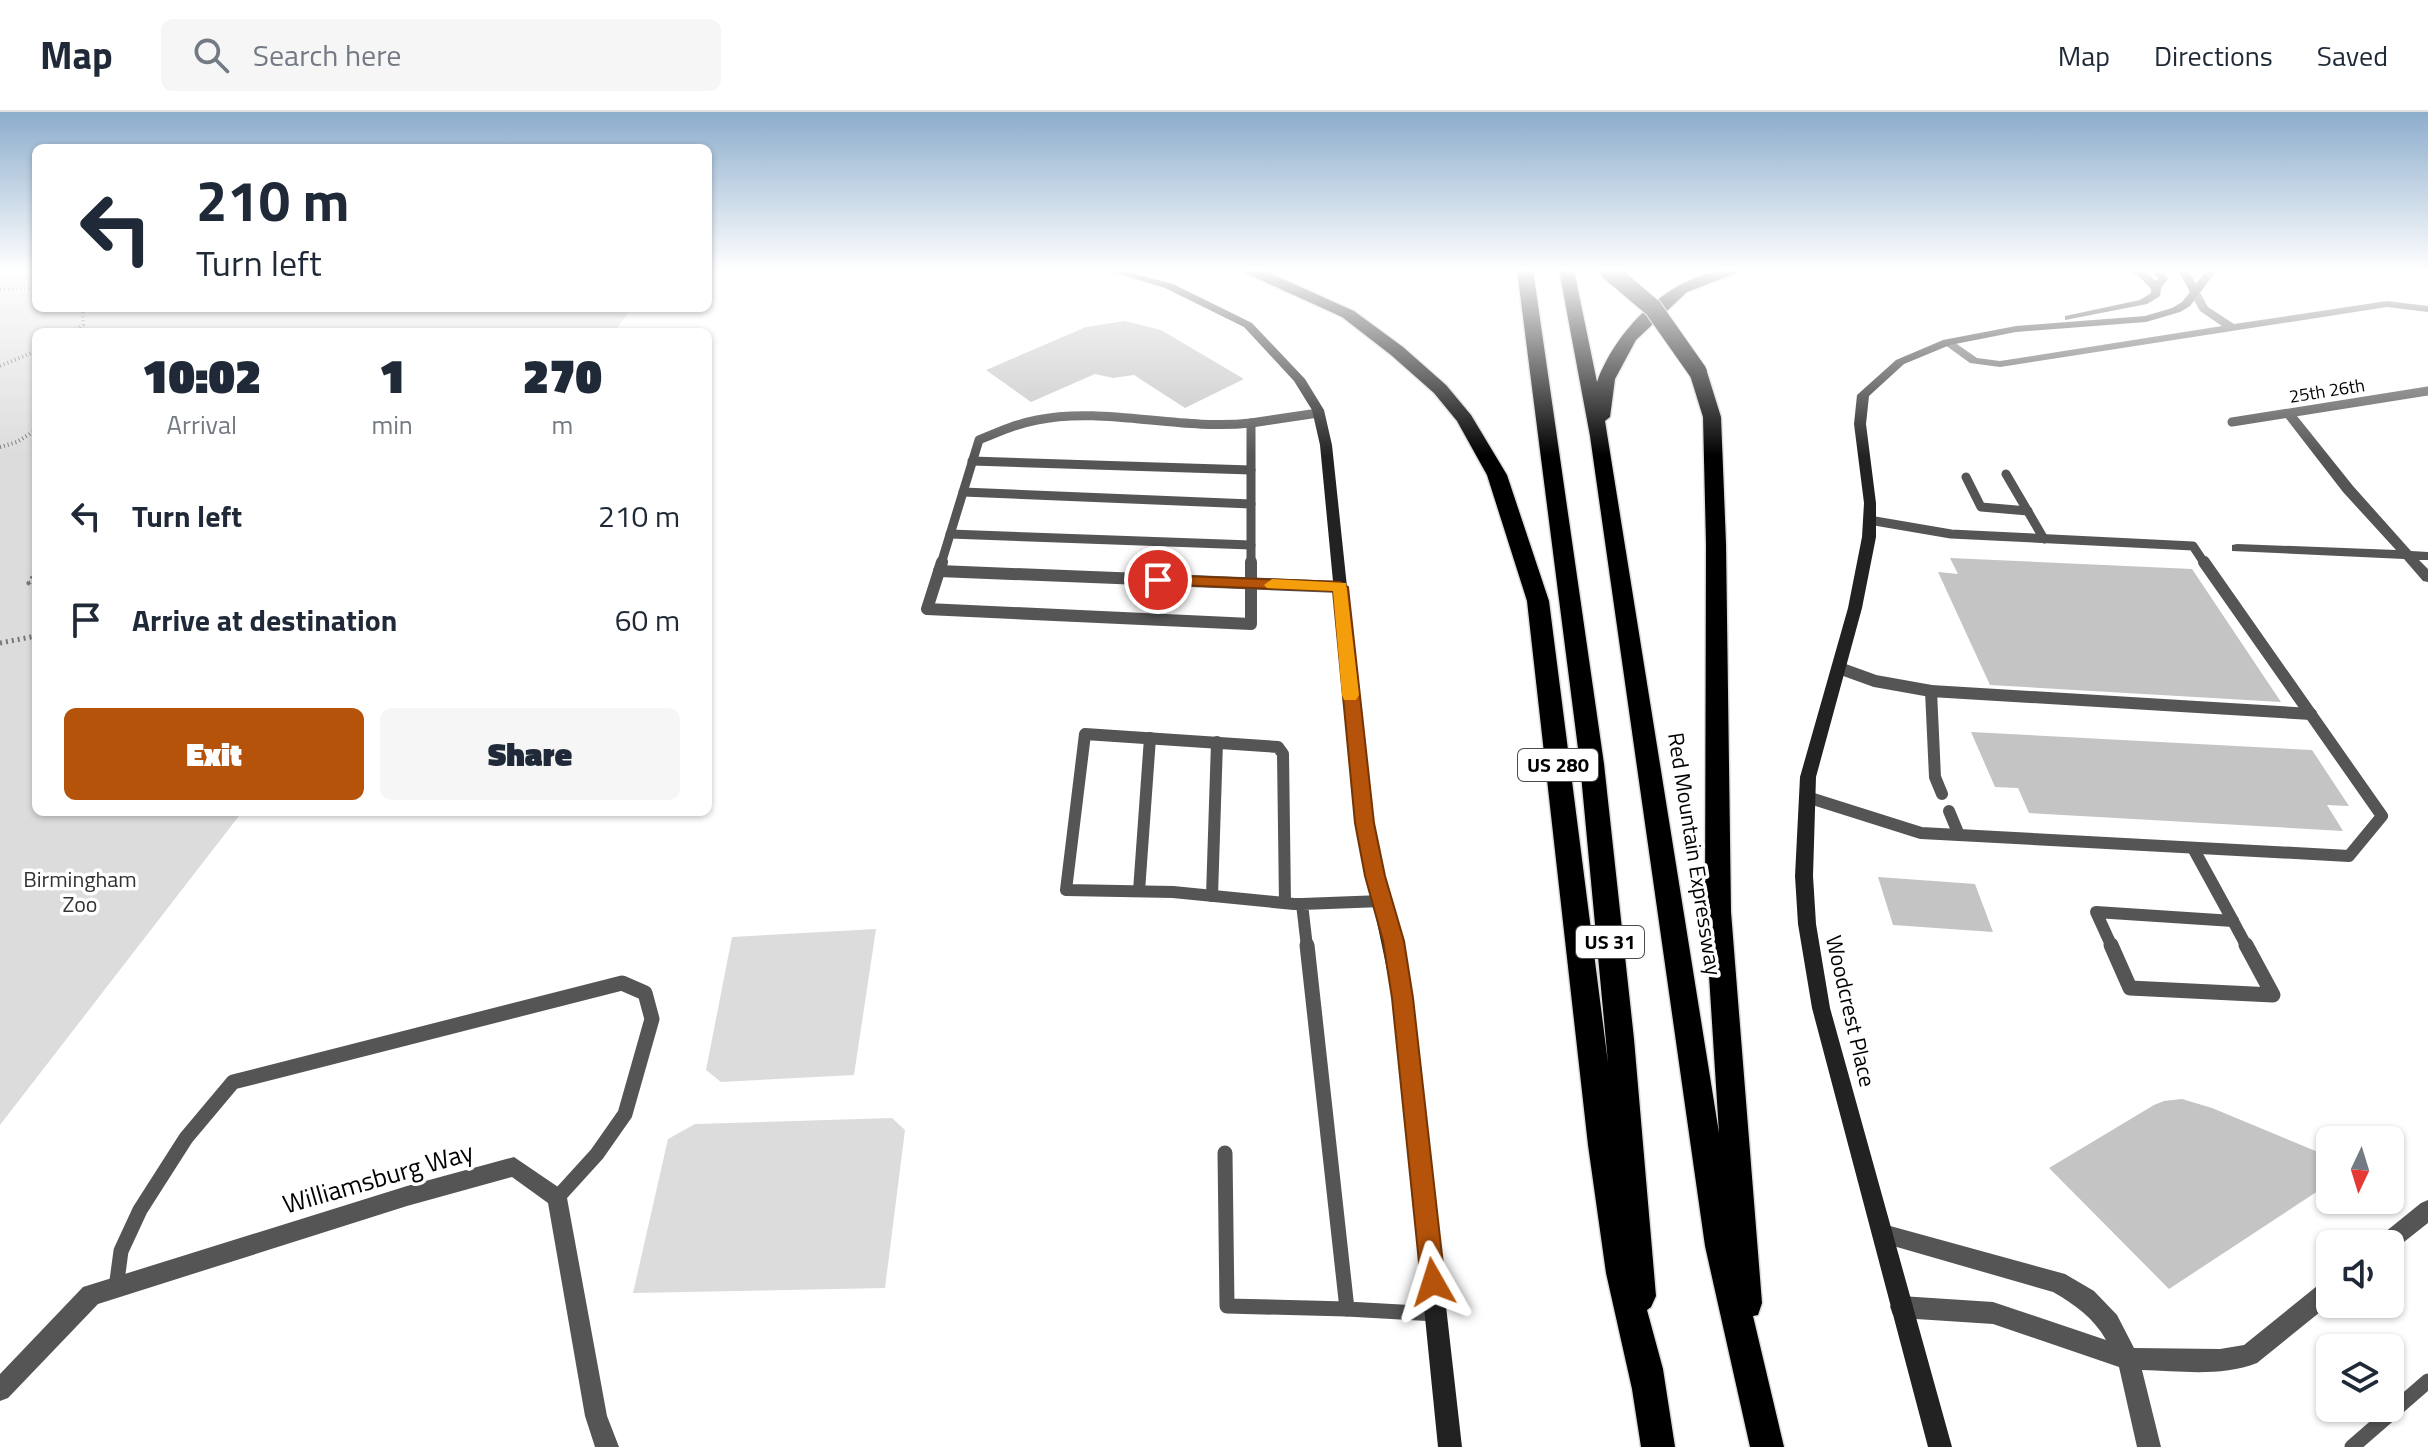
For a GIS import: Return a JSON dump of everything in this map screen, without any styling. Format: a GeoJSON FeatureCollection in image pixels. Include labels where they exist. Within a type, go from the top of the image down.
{"type":"FeatureCollection","features":[{"type":"Feature","properties":{"kind":"highway","name":"US 280"},"geometry":{"type":"LineString","coordinates":[[1372,332],[1440,389],[1465,419],[1497,475],[1538,601],[1603,1145],[1622,1273],[1647,1384]]}},
{"type":"Feature","properties":{"kind":"highway","name":"US 31"},"geometry":{"type":"LineString","coordinates":[[1533,332],[1592,764],[1620,1039],[1647,1384],[1658,1447]]}},
{"type":"Feature","properties":{"kind":"highway","name":"Red Mountain Expressway"},"geometry":{"type":"LineString","coordinates":[[1578,332],[1599,436],[1721,1246],[1767,1447]]}},
{"type":"Feature","properties":{"kind":"highway"},"geometry":{"type":"LineString","coordinates":[[1599,436],[1606,379],[1634,332]]}},
{"type":"Feature","properties":{"kind":"highway"},"geometry":{"type":"LineString","coordinates":[[1670,332],[1698,372],[1712,417],[1718,912],[1751,1369]]}},
{"type":"Feature","properties":{"kind":"street"},"geometry":{"type":"LineString","coordinates":[[1255,332],[1299,379],[1318,413],[1326,445],[1364,823],[1394,941],[1402,998],[1450,1447]]}},
{"type":"Feature","properties":{"kind":"street"},"geometry":{"type":"LineString","coordinates":[[1947,342],[1998,332]]}},
{"type":"Feature","properties":{"kind":"street"},"geometry":{"type":"LineString","coordinates":[[1947,342],[1974,361],[2000,364],[2211,332]]}},
{"type":"Feature","properties":{"kind":"street","name":"Woodcrest Place"},"geometry":{"type":"LineString","coordinates":[[1940,1447],[1821,1008],[1807,924],[1807,797],[1808,777],[1855,608],[1869,520],[1866,461],[1860,424],[1863,395],[1900,362],[1947,342]]}},
{"type":"Feature","properties":{"kind":"street"},"geometry":{"type":"LineString","coordinates":[[2289,414],[2348,489],[2428,578]]}},
{"type":"Feature","properties":{"kind":"street"},"geometry":{"type":"LineString","coordinates":[[2237,548],[2428,556]]}},
{"type":"Feature","properties":{"kind":"street","name":"Williamsburg Way"},"geometry":{"type":"LineString","coordinates":[[0,1390],[91,1295],[393,1201],[514,1167],[557,1198]]}},
{"type":"Feature","properties":{"kind":"street"},"geometry":{"type":"LineString","coordinates":[[557,1198],[596,1416],[607,1447]]}},
{"type":"Feature","properties":{"kind":"street"},"geometry":{"type":"LineString","coordinates":[[2403,1230],[2428,1210]]}},
{"type":"Feature","properties":{"kind":"street"},"geometry":{"type":"LineString","coordinates":[[1883,1234],[2057,1282],[2086,1299],[2109,1323],[2128,1359],[2149,1447]]}},
{"type":"Feature","properties":{"kind":"street"},"geometry":{"type":"LineString","coordinates":[[1901,1307],[1993,1313],[2128,1359],[2220,1360],[2249,1355],[2316,1301]]}},
{"type":"Feature","properties":{"kind":"lane","name":"25th 26th"},"geometry":{"type":"LineString","coordinates":[[2232,422],[2428,391]]}},
{"type":"Feature","properties":{"kind":"lane"},"geometry":{"type":"LineString","coordinates":[[1251,422],[1251,624],[927,609],[979,440],[1007,425],[1055,416],[1091,414],[1183,425],[1251,422],[1318,413]]}},
{"type":"Feature","properties":{"kind":"lane"},"geometry":{"type":"LineString","coordinates":[[972,461],[1251,470]]}},
{"type":"Feature","properties":{"kind":"lane"},"geometry":{"type":"LineString","coordinates":[[2006,474],[2044,539]]}},
{"type":"Feature","properties":{"kind":"lane"},"geometry":{"type":"LineString","coordinates":[[1966,477],[1981,507],[2028,511]]}},
{"type":"Feature","properties":{"kind":"lane"},"geometry":{"type":"LineString","coordinates":[[963,492],[1251,504]]}},
{"type":"Feature","properties":{"kind":"lane"},"geometry":{"type":"LineString","coordinates":[[1807,797],[1921,833],[2349,856],[2382,816],[2193,546],[1951,534],[1869,520]]}},
{"type":"Feature","properties":{"kind":"lane"},"geometry":{"type":"LineString","coordinates":[[950,534],[1251,545]]}},
{"type":"Feature","properties":{"kind":"lane"},"geometry":{"type":"LineString","coordinates":[[939,571],[1340,587]]}},
{"type":"Feature","properties":{"kind":"lane"},"geometry":{"type":"LineString","coordinates":[[1839,668],[1875,681],[1931,691],[2311,714]]}},
{"type":"Feature","properties":{"kind":"lane"},"geometry":{"type":"LineString","coordinates":[[1931,691],[1935,777],[1942,794]]}},
{"type":"Feature","properties":{"kind":"lane"},"geometry":{"type":"LineString","coordinates":[[1285,903],[1283,754],[1278,747],[1085,734],[1066,890],[1139,891],[1212,896],[1285,903],[1302,904],[1382,901]]}},
{"type":"Feature","properties":{"kind":"lane"},"geometry":{"type":"LineString","coordinates":[[1139,891],[1150,738]]}},
{"type":"Feature","properties":{"kind":"lane"},"geometry":{"type":"LineString","coordinates":[[1212,896],[1217,742]]}},
{"type":"Feature","properties":{"kind":"lane"},"geometry":{"type":"LineString","coordinates":[[1949,811],[1959,835]]}},
{"type":"Feature","properties":{"kind":"lane"},"geometry":{"type":"LineString","coordinates":[[2193,848],[2233,921],[2273,995],[2130,988],[2096,912],[2233,921]]}},
{"type":"Feature","properties":{"kind":"lane"},"geometry":{"type":"LineString","coordinates":[[1302,904],[1347,1309]]}},
{"type":"Feature","properties":{"kind":"lane"},"geometry":{"type":"LineString","coordinates":[[116,1288],[121,1253],[135,1219],[209,1105],[233,1082],[622,983],[645,993],[652,1019],[625,1114],[597,1154],[557,1198]]}},
{"type":"Feature","properties":{"kind":"lane"},"geometry":{"type":"LineString","coordinates":[[1225,1153],[1227,1306],[1436,1314]]}},
{"type":"Feature","properties":{"kind":"lane"},"geometry":{"type":"LineString","coordinates":[[2352,1447],[2428,1381]]}},
{"type":"Feature","properties":{"kind":"path"},"geometry":{"type":"LineString","coordinates":[[0,366],[32,353]]}},
{"type":"Feature","properties":{"kind":"path"},"geometry":{"type":"LineString","coordinates":[[0,447],[17,442],[32,433]]}},
{"type":"Feature","properties":{"kind":"path"},"geometry":{"type":"LineString","coordinates":[[0,643],[32,637]]}},
{"type":"Feature","properties":{"kind":"green space","name":"Birmingham Zoo"},"geometry":{"type":"Polygon","coordinates":[[[0,332],[32,332],[32,816],[239,816],[0,1125],[0,332]]]}},
{"type":"Feature","properties":{"kind":"green space"},"geometry":{"type":"Polygon","coordinates":[[[876,929],[854,1075],[721,1082],[706,1070],[732,937],[876,929]]]}},
{"type":"Feature","properties":{"kind":"green space"},"geometry":{"type":"Polygon","coordinates":[[[892,1118],[905,1130],[885,1288],[633,1293],[668,1139],[695,1124],[892,1118]]]}},
{"type":"Feature","properties":{"kind":"building"},"geometry":{"type":"Polygon","coordinates":[[[1074,332],[1165,332],[1244,379],[1185,408],[1134,375],[1113,378],[1095,374],[1031,402],[986,370],[1074,332]]]}},
{"type":"Feature","properties":{"kind":"building"},"geometry":{"type":"Polygon","coordinates":[[[1950,558],[2192,569],[2281,702],[1990,685],[1938,572],[1958,574],[1950,558]]]}},
{"type":"Feature","properties":{"kind":"building"},"geometry":{"type":"Polygon","coordinates":[[[1971,732],[2312,750],[2349,806],[2327,805],[2343,831],[2029,813],[2018,788],[1995,787],[1971,732]]]}},
{"type":"Feature","properties":{"kind":"building"},"geometry":{"type":"Polygon","coordinates":[[[1878,877],[1975,884],[1993,932],[1893,925],[1878,877]]]}},
{"type":"Feature","properties":{"kind":"building"},"geometry":{"type":"Polygon","coordinates":[[[2182,1099],[2212,1108],[2316,1151],[2316,1192],[2169,1289],[2049,1168],[2164,1101],[2182,1099]]]}},
{"type":"Feature","properties":{"kind":"slow traffic"},"geometry":{"type":"LineString","coordinates":[[1272,585],[1340,587],[1350,695]]}},
{"type":"Feature","properties":{"kind":"route"},"geometry":{"type":"LineString","coordinates":[[1158,580],[1340,587],[1364,823],[1394,941],[1433,1282]]}}]}
